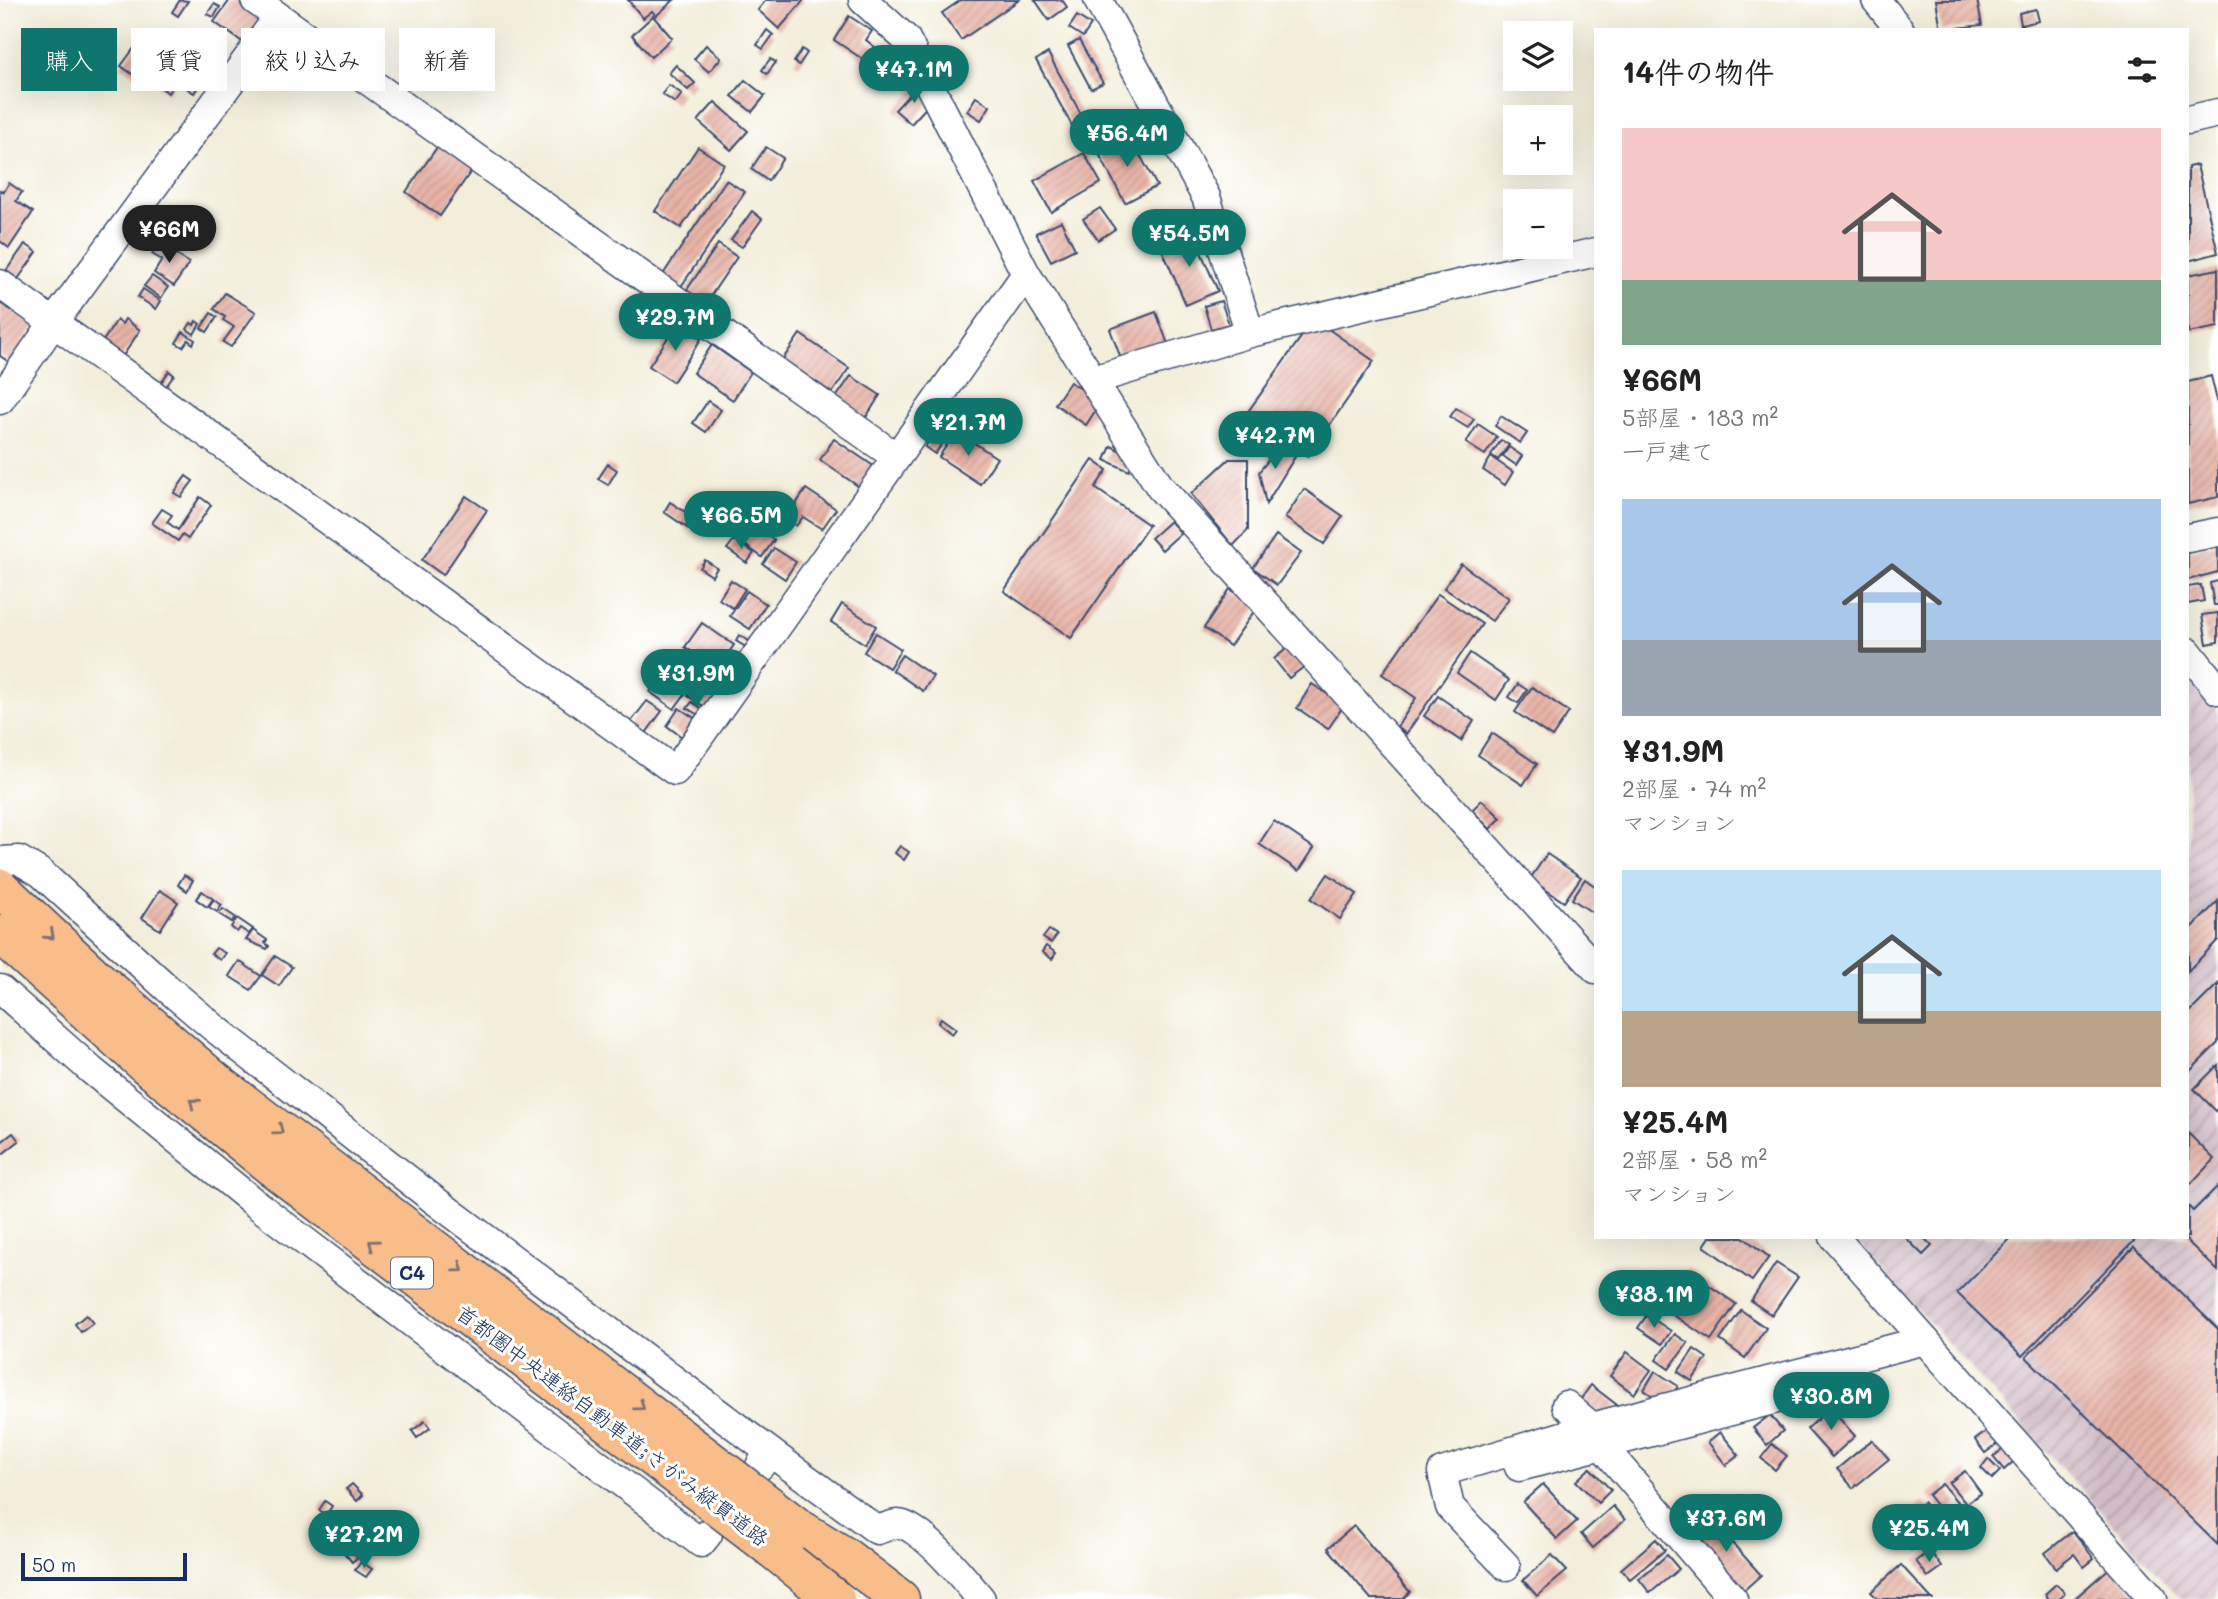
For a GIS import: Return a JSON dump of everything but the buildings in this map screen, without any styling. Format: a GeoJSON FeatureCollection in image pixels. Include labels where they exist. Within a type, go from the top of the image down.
{"type":"FeatureCollection","features":[{"type":"Feature","properties":{"kind":"highway","name":"首都圏中央連絡自動車道;さがみ縦貫道路"},"geometry":{"type":"LineString","coordinates":[[0,888],[96,978],[215,1081],[800,1528]]}},
{"type":"Feature","properties":{"kind":"highway","name":"首都圏中央連絡自動車道;さがみ縦貫道路"},"geometry":{"type":"LineString","coordinates":[[0,934],[145,1064],[272,1167],[835,1599]]}},
{"type":"Feature","properties":{"kind":"highway","name":"C4"},"geometry":{"type":"LineString","coordinates":[[800,1528],[836,1565],[876,1599]]}},
{"type":"Feature","properties":{"kind":"highway","name":"C4"},"geometry":{"type":"LineString","coordinates":[[800,1528],[844,1556],[900,1599]]}},
{"type":"Feature","properties":{"kind":"street"},"geometry":{"type":"LineString","coordinates":[[255,0],[896,457]]}},
{"type":"Feature","properties":{"kind":"street"},"geometry":{"type":"LineString","coordinates":[[863,0],[906,39],[1026,274],[1160,487],[1594,967]]}},
{"type":"Feature","properties":{"kind":"street"},"geometry":{"type":"LineString","coordinates":[[1098,0],[1206,197],[1250,333]]}},
{"type":"Feature","properties":{"kind":"street"},"geometry":{"type":"LineString","coordinates":[[1876,0],[1898,28]]}},
{"type":"Feature","properties":{"kind":"street"},"geometry":{"type":"LineString","coordinates":[[0,400],[54,322],[278,17]]}},
{"type":"Feature","properties":{"kind":"street"},"geometry":{"type":"LineString","coordinates":[[2189,120],[2218,113]]}},
{"type":"Feature","properties":{"kind":"street"},"geometry":{"type":"LineString","coordinates":[[1093,380],[1250,333],[1594,253]]}},
{"type":"Feature","properties":{"kind":"street"},"geometry":{"type":"LineString","coordinates":[[0,284],[675,771],[1026,274]]}},
{"type":"Feature","properties":{"kind":"street"},"geometry":{"type":"LineString","coordinates":[[2189,538],[2218,532]]}},
{"type":"Feature","properties":{"kind":"street"},"geometry":{"type":"LineString","coordinates":[[2189,653],[2218,690]]}},
{"type":"Feature","properties":{"kind":"street"},"geometry":{"type":"LineString","coordinates":[[0,862],[19,860],[41,873],[213,1027],[765,1459],[877,1530],[896,1523],[905,1525],[947,1558],[981,1599]]}},
{"type":"Feature","properties":{"kind":"street"},"geometry":{"type":"LineString","coordinates":[[0,989],[91,1070],[256,1204],[701,1542],[708,1534]]}},
{"type":"Feature","properties":{"kind":"street"},"geometry":{"type":"LineString","coordinates":[[1836,1239],[2145,1596]]}},
{"type":"Feature","properties":{"kind":"street"},"geometry":{"type":"LineString","coordinates":[[1506,1566],[1450,1507],[1442,1472],[1598,1437],[1932,1348]]}},
{"type":"Feature","properties":{"kind":"street"},"geometry":{"type":"LineString","coordinates":[[1566,1405],[1598,1437],[1733,1599]]}},
{"type":"Feature","properties":{"kind":"shaded area"},"geometry":{"type":"Polygon","coordinates":[[[2189,673],[2218,710],[2218,1594],[2212,1599],[2180,1599],[1854,1239],[2189,1239],[2189,673]]]}}]}
